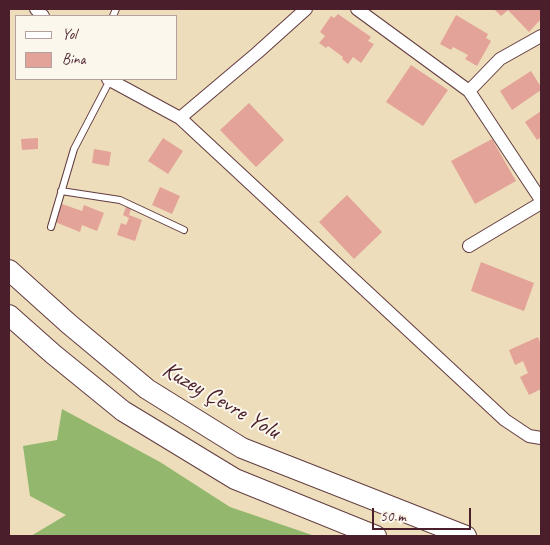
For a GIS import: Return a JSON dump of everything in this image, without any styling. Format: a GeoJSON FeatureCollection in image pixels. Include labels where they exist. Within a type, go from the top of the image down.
{"type":"FeatureCollection","features":[{"type":"Feature","properties":{"kind":"main road","name":"Kuzey Çevre Yolu"},"geometry":{"type":"LineString","coordinates":[[9,270],[68,324],[147,389],[242,448],[466,536]]}},
{"type":"Feature","properties":{"kind":"main road"},"geometry":{"type":"LineString","coordinates":[[9,315],[123,411],[235,479],[376,536]]}},
{"type":"Feature","properties":{"kind":"street"},"geometry":{"type":"LineString","coordinates":[[180,118],[306,9]]}},
{"type":"Feature","properties":{"kind":"street"},"geometry":{"type":"LineString","coordinates":[[357,9],[469,91],[541,202],[469,246]]}},
{"type":"Feature","properties":{"kind":"street"},"geometry":{"type":"LineString","coordinates":[[469,91],[500,59],[541,36]]}},
{"type":"Feature","properties":{"kind":"street"},"geometry":{"type":"LineString","coordinates":[[109,80],[180,118],[505,420],[529,436],[541,438]]}},
{"type":"Feature","properties":{"kind":"lane"},"geometry":{"type":"LineString","coordinates":[[51,227],[74,149],[109,80]]}},
{"type":"Feature","properties":{"kind":"lane"},"geometry":{"type":"LineString","coordinates":[[61,191],[120,200],[184,230]]}},
{"type":"Feature","properties":{"kind":"green space"},"geometry":{"type":"Polygon","coordinates":[[[62,409],[160,462],[230,507],[315,536],[31,536],[66,515],[30,496],[23,446],[57,440],[62,409]]]}},
{"type":"Feature","properties":{"kind":"building"},"geometry":{"type":"Polygon","coordinates":[[[494,9],[541,9],[541,19],[529,32],[508,10],[501,16],[494,9]]]}},
{"type":"Feature","properties":{"kind":"building"},"geometry":{"type":"Polygon","coordinates":[[[338,14],[371,37],[368,41],[374,44],[361,63],[353,57],[348,64],[342,59],[343,57],[328,46],[326,48],[319,43],[325,36],[320,32],[331,16],[334,18],[338,14]]]}},
{"type":"Feature","properties":{"kind":"building"},"geometry":{"type":"Polygon","coordinates":[[[456,15],[488,34],[486,38],[491,41],[477,66],[465,59],[468,55],[453,47],[451,50],[440,44],[456,15]]]}},
{"type":"Feature","properties":{"kind":"building"},"geometry":{"type":"Polygon","coordinates":[[[411,65],[448,90],[423,126],[386,102],[411,65]]]}},
{"type":"Feature","properties":{"kind":"building"},"geometry":{"type":"Polygon","coordinates":[[[531,71],[541,90],[512,110],[500,91],[531,71]]]}},
{"type":"Feature","properties":{"kind":"building"},"geometry":{"type":"Polygon","coordinates":[[[249,103],[284,140],[256,167],[220,130],[249,103]]]}},
{"type":"Feature","properties":{"kind":"building"},"geometry":{"type":"Polygon","coordinates":[[[541,111],[541,137],[537,140],[525,122],[541,111]]]}},
{"type":"Feature","properties":{"kind":"building"},"geometry":{"type":"Polygon","coordinates":[[[38,138],[38,149],[22,150],[21,139],[38,138]]]}},
{"type":"Feature","properties":{"kind":"building"},"geometry":{"type":"Polygon","coordinates":[[[163,138],[183,151],[168,174],[148,161],[163,138]]]}},
{"type":"Feature","properties":{"kind":"building"},"geometry":{"type":"Polygon","coordinates":[[[492,139],[516,181],[475,204],[451,161],[492,139]]]}},
{"type":"Feature","properties":{"kind":"building"},"geometry":{"type":"Polygon","coordinates":[[[94,149],[111,152],[109,166],[92,163],[94,149]]]}},
{"type":"Feature","properties":{"kind":"building"},"geometry":{"type":"Polygon","coordinates":[[[160,187],[180,196],[172,214],[152,205],[160,187]]]}},
{"type":"Feature","properties":{"kind":"building"},"geometry":{"type":"Polygon","coordinates":[[[347,195],[382,232],[354,259],[319,222],[347,195]]]}},
{"type":"Feature","properties":{"kind":"building"},"geometry":{"type":"Polygon","coordinates":[[[62,204],[82,211],[84,205],[104,213],[97,231],[82,225],[80,232],[55,222],[62,204]]]}},
{"type":"Feature","properties":{"kind":"building"},"geometry":{"type":"Polygon","coordinates":[[[126,207],[131,209],[129,215],[142,220],[135,241],[117,235],[121,223],[126,225],[129,218],[123,215],[126,207]]]}},
{"type":"Feature","properties":{"kind":"building"},"geometry":{"type":"Polygon","coordinates":[[[481,262],[534,283],[524,311],[471,291],[481,262]]]}},
{"type":"Feature","properties":{"kind":"building"},"geometry":{"type":"Polygon","coordinates":[[[538,337],[541,345],[541,389],[529,395],[520,377],[528,373],[523,361],[515,365],[509,350],[538,337]]]}}]}
